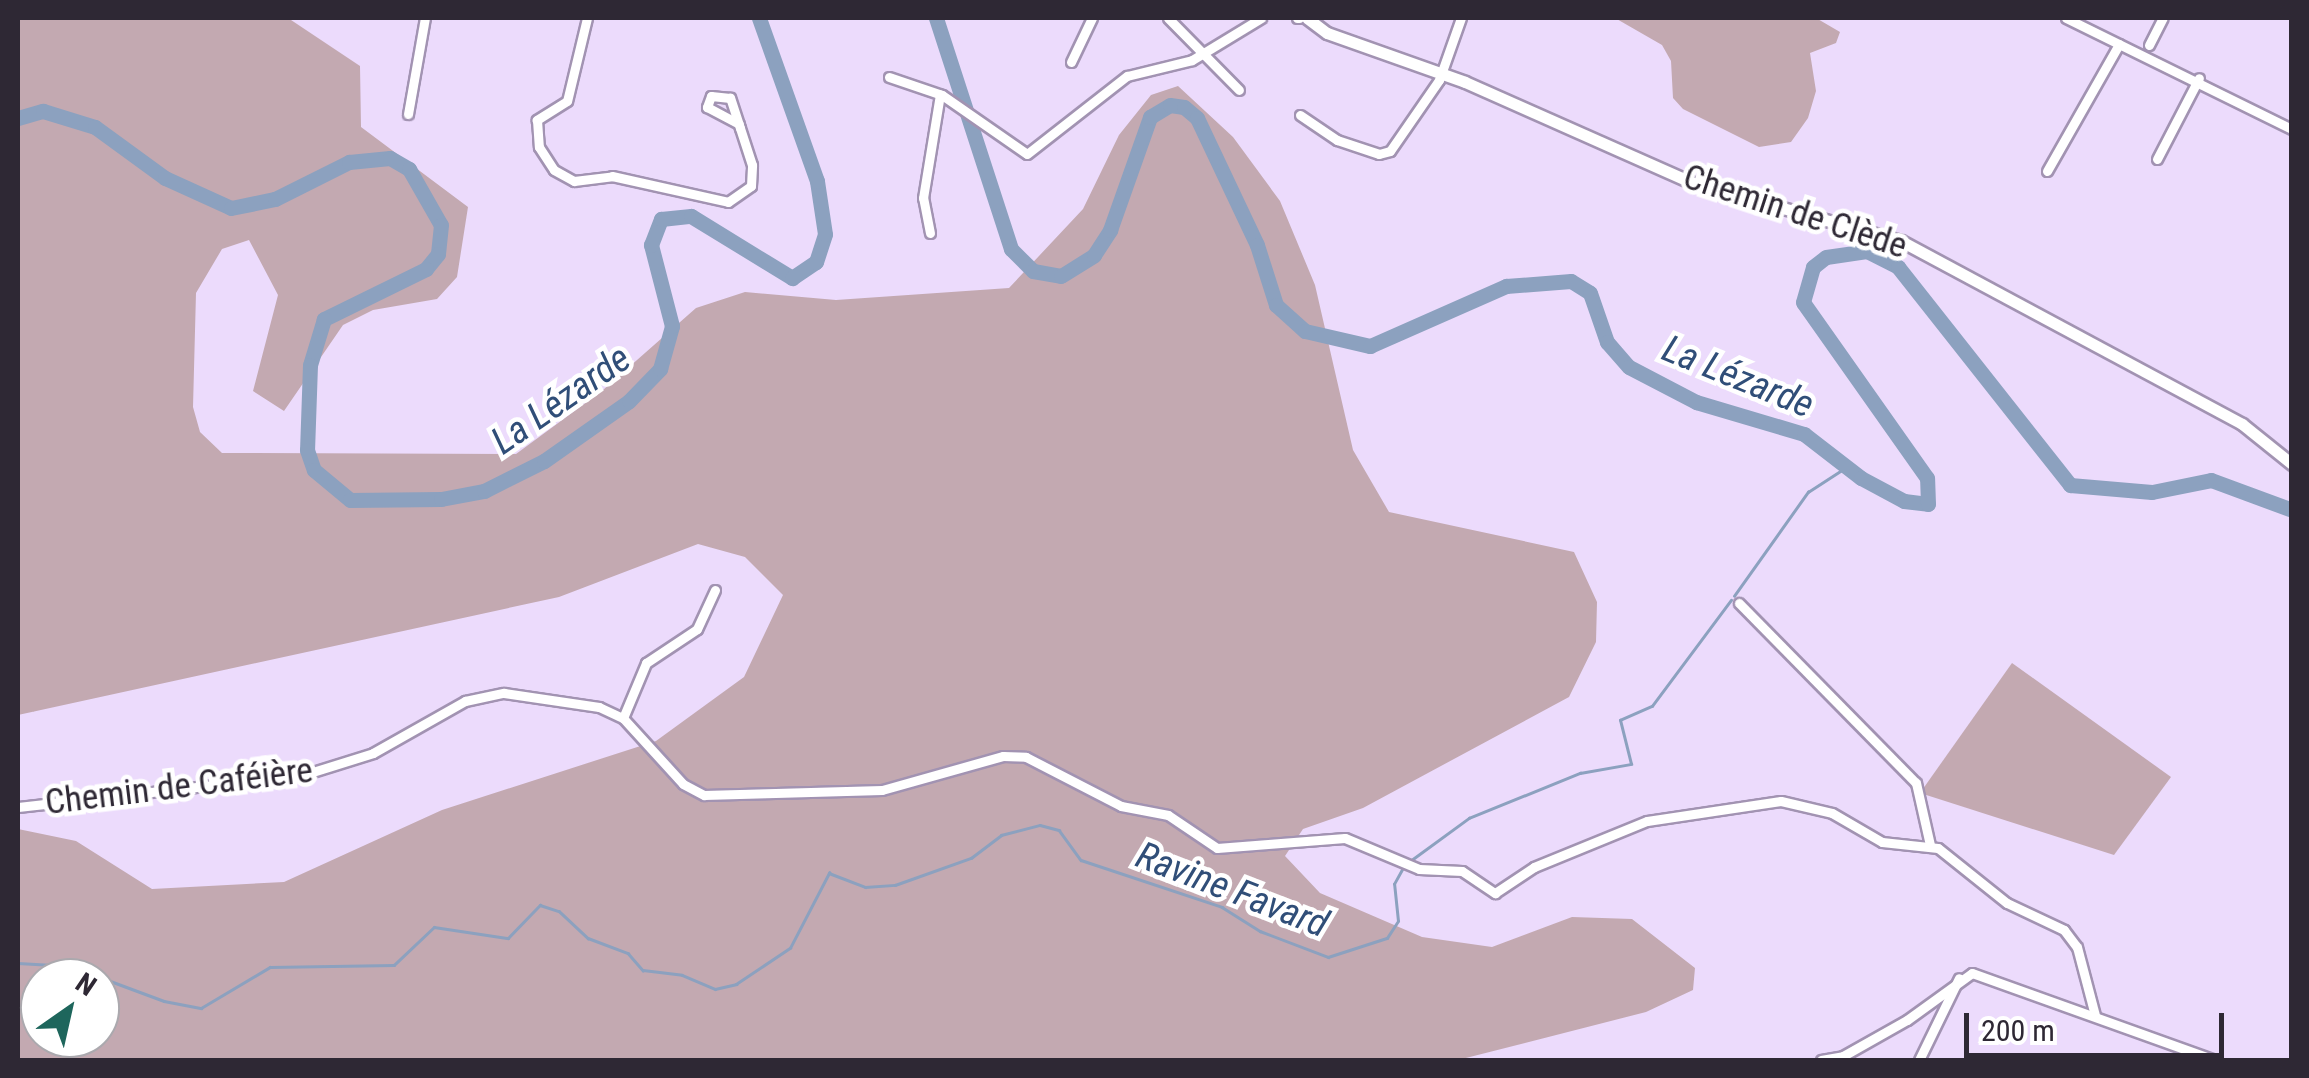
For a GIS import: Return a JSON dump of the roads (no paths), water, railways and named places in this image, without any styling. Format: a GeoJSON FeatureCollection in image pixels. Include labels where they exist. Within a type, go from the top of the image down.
{"type":"FeatureCollection","features":[{"type":"Feature","properties":{"kind":"main road","name":"Chemin de Clède"},"geometry":{"type":"LineString","coordinates":[[1307,18],[1327,33],[1442,72],[1693,183],[1901,241],[2242,424],[2292,464]]}},
{"type":"Feature","properties":{"kind":"street"},"geometry":{"type":"LineString","coordinates":[[408,114],[425,18]]}},
{"type":"Feature","properties":{"kind":"street"},"geometry":{"type":"LineString","coordinates":[[587,18],[566,101],[537,120],[539,147],[554,170],[574,181],[612,176],[728,202],[745,194],[752,179],[739,124]]}},
{"type":"Feature","properties":{"kind":"street"},"geometry":{"type":"LineString","coordinates":[[1071,62],[1092,18]]}},
{"type":"Feature","properties":{"kind":"street"},"geometry":{"type":"LineString","coordinates":[[1168,18],[1207,52],[1239,90]]}},
{"type":"Feature","properties":{"kind":"street"},"geometry":{"type":"LineString","coordinates":[[889,76],[940,94],[1011,149],[1033,152],[1127,76],[1207,52],[1261,18]]}},
{"type":"Feature","properties":{"kind":"street"},"geometry":{"type":"LineString","coordinates":[[1300,115],[1337,140],[1384,154],[1442,72],[1461,18]]}},
{"type":"Feature","properties":{"kind":"street"},"geometry":{"type":"LineString","coordinates":[[2066,18],[2198,78],[2292,130]]}},
{"type":"Feature","properties":{"kind":"street"},"geometry":{"type":"LineString","coordinates":[[2149,45],[2163,18]]}},
{"type":"Feature","properties":{"kind":"street"},"geometry":{"type":"LineString","coordinates":[[2047,171],[2118,44]]}},
{"type":"Feature","properties":{"kind":"street"},"geometry":{"type":"LineString","coordinates":[[2157,160],[2198,78]]}},
{"type":"Feature","properties":{"kind":"street"},"geometry":{"type":"LineString","coordinates":[[930,234],[924,198],[940,94]]}},
{"type":"Feature","properties":{"kind":"street"},"geometry":{"type":"LineString","coordinates":[[715,590],[697,629],[646,663],[623,718],[683,784],[704,796],[882,790],[1003,756],[1026,758],[1121,806],[1168,814],[1217,848],[1278,846],[1317,836],[1345,838],[1411,866],[1449,867],[1495,893],[1534,867],[1647,821],[1781,800],[1832,813],[1882,842],[1930,845],[2007,903],[2072,937],[2095,1015]]}},
{"type":"Feature","properties":{"kind":"street"},"geometry":{"type":"LineString","coordinates":[[1738,603],[1916,784],[1930,845]]}},
{"type":"Feature","properties":{"kind":"street","name":"Chemin de Caféière"},"geometry":{"type":"LineString","coordinates":[[18,807],[304,775],[373,753],[482,695],[599,708],[623,718]]}},
{"type":"Feature","properties":{"kind":"street"},"geometry":{"type":"LineString","coordinates":[[1821,1060],[1907,1020],[1959,978],[1990,976],[2215,1060]]}},
{"type":"Feature","properties":{"kind":"street"},"geometry":{"type":"LineString","coordinates":[[1919,1060],[1959,978]]}},
{"type":"Feature","properties":{"kind":"waterway","name":"La Lézarde"},"geometry":{"type":"LineString","coordinates":[[18,118],[43,111],[95,127],[165,178],[231,208],[275,199],[349,162],[390,158],[409,169],[441,225],[438,254],[426,269],[324,319],[310,365],[307,450],[314,470],[350,500],[441,499],[484,491],[544,461],[629,401],[660,369],[672,326],[651,245],[661,219],[691,216],[792,278],[816,262],[825,234],[817,181],[759,18]]}},
{"type":"Feature","properties":{"kind":"waterway","name":"La Lézarde"},"geometry":{"type":"LineString","coordinates":[[936,18],[1011,249],[1033,271],[1061,276],[1094,255],[1110,230],[1150,117],[1170,105],[1184,107],[1197,118],[1257,245],[1276,305],[1305,331],[1370,346],[1506,286],[1571,281],[1590,293],[1607,342],[1629,367],[1696,402],[1804,434],[1861,478],[1904,501],[1928,504],[1927,478],[1803,302],[1813,267],[1826,257],[1867,251],[1898,267],[2070,485],[2152,492],[2211,480],[2292,510]]}},
{"type":"Feature","properties":{"kind":"waterway","name":"Ravine Favard"},"geometry":{"type":"LineString","coordinates":[[1734,596],[1808,492],[1845,468]]}},
{"type":"Feature","properties":{"kind":"waterway","name":"Ravine Favard"},"geometry":{"type":"LineString","coordinates":[[1410,861],[1469,818],[1580,773],[1631,764],[1620,720],[1652,706],[1731,600]]}},
{"type":"Feature","properties":{"kind":"waterway","name":"Ravine Favard"},"geometry":{"type":"LineString","coordinates":[[18,963],[70,966],[164,1001],[201,1008],[270,967],[394,965],[434,927],[508,938],[540,905],[559,911],[588,938],[628,953],[643,970],[682,975],[715,989],[736,984],[790,948],[829,873],[865,887],[895,885],[971,858],[1001,835],[1040,825],[1059,830],[1081,860],[1222,907],[1260,931],[1328,957],[1387,938],[1398,921],[1394,884],[1404,866]]}}]}
